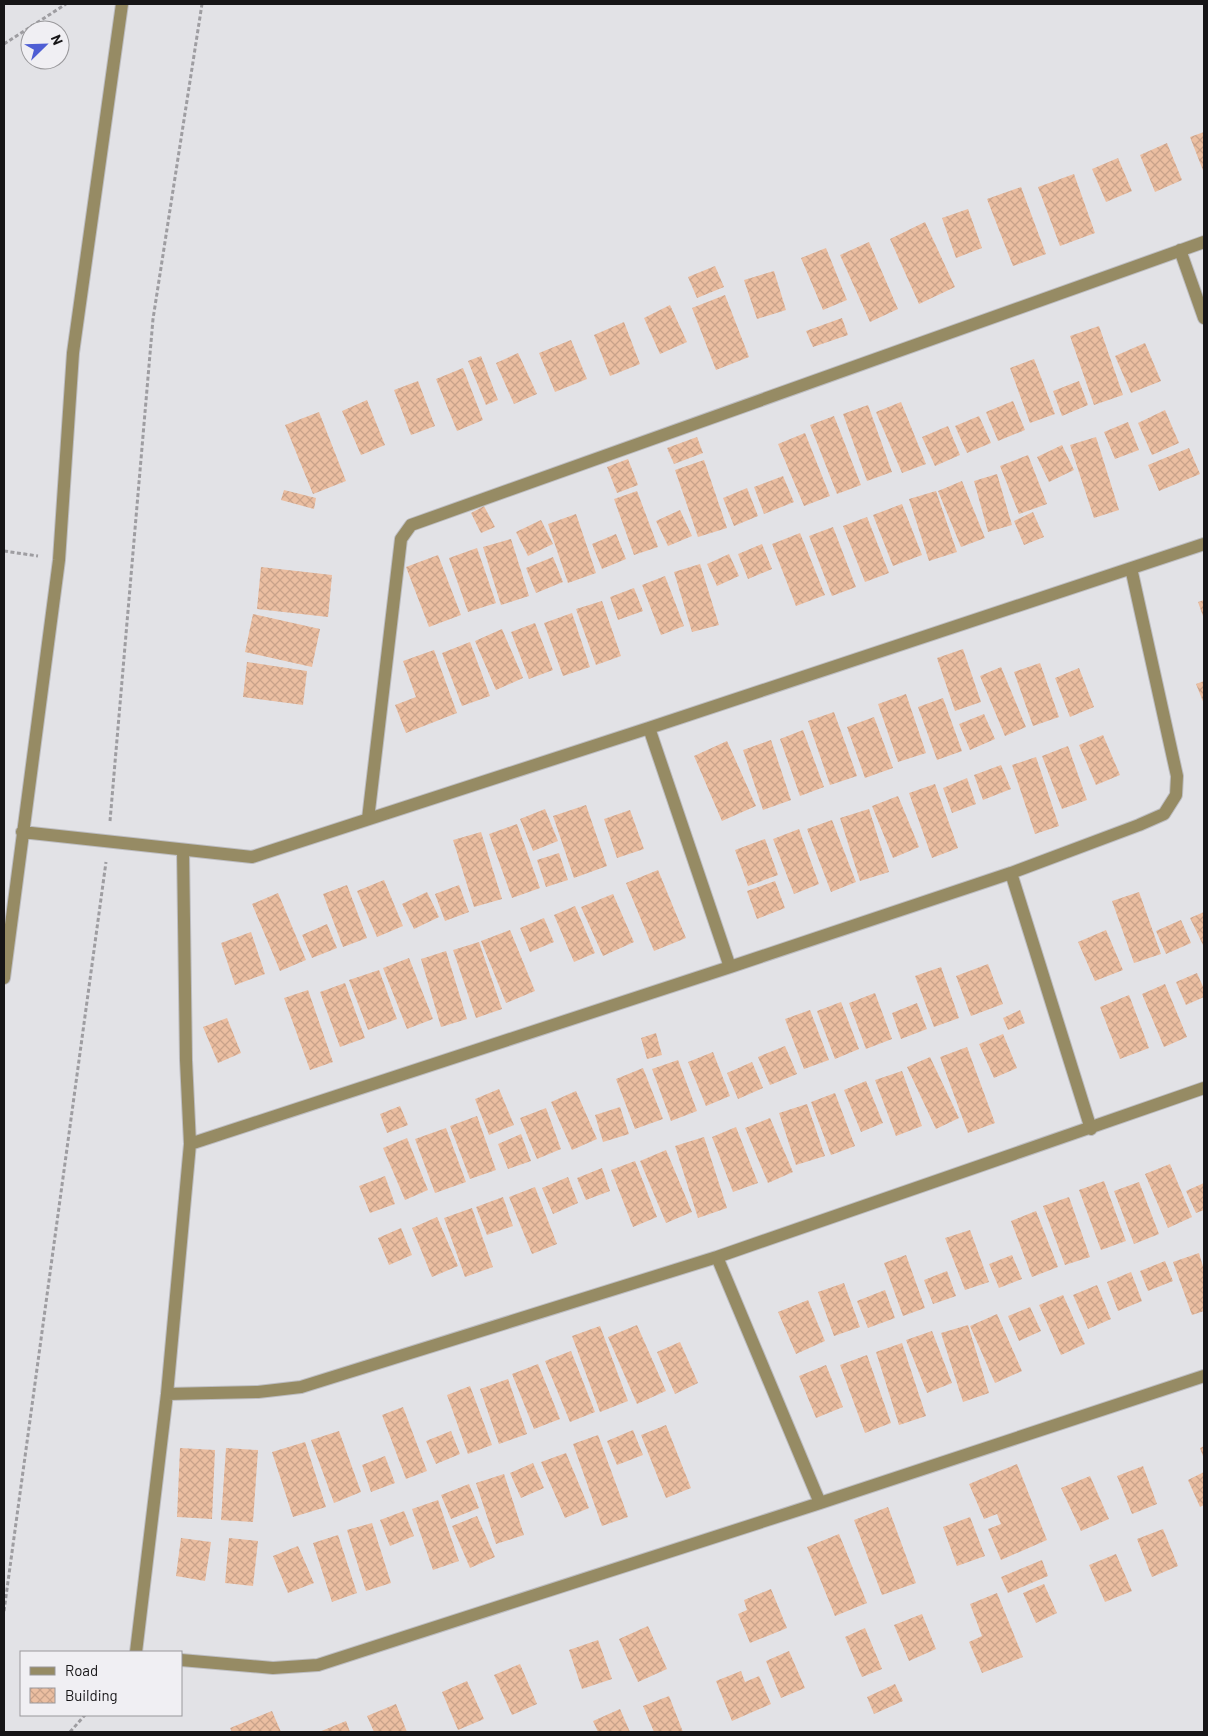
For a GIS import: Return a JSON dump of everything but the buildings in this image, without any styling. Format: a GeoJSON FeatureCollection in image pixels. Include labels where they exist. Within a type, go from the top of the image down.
{"type":"FeatureCollection","features":[{"type":"Feature","properties":{"kind":"street"},"geometry":{"type":"LineString","coordinates":[[4,978],[59,560],[73,353],[122,4]]}},
{"type":"Feature","properties":{"kind":"street"},"geometry":{"type":"LineString","coordinates":[[368,819],[401,539],[411,525],[1204,242]]}},
{"type":"Feature","properties":{"kind":"street"},"geometry":{"type":"LineString","coordinates":[[1180,250],[1204,318]]}},
{"type":"Feature","properties":{"kind":"street"},"geometry":{"type":"LineString","coordinates":[[22,832],[252,857],[1204,544]]}},
{"type":"Feature","properties":{"kind":"street"},"geometry":{"type":"LineString","coordinates":[[190,1144],[1011,873],[1164,814],[1176,795],[1177,776],[1131,568]]}},
{"type":"Feature","properties":{"kind":"street"},"geometry":{"type":"LineString","coordinates":[[649,728],[730,967]]}},
{"type":"Feature","properties":{"kind":"street"},"geometry":{"type":"LineString","coordinates":[[136,1651],[167,1394],[190,1144],[186,1060],[182,850]]}},
{"type":"Feature","properties":{"kind":"street"},"geometry":{"type":"LineString","coordinates":[[1011,873],[1091,1128]]}},
{"type":"Feature","properties":{"kind":"street"},"geometry":{"type":"LineString","coordinates":[[167,1394],[258,1392],[300,1386],[718,1256],[1204,1088]]}},
{"type":"Feature","properties":{"kind":"street"},"geometry":{"type":"LineString","coordinates":[[718,1256],[820,1503]]}},
{"type":"Feature","properties":{"kind":"street"},"geometry":{"type":"LineString","coordinates":[[182,1660],[273,1668],[318,1665],[820,1503],[1204,1376]]}},
{"type":"Feature","properties":{"kind":"path"},"geometry":{"type":"LineString","coordinates":[[4,44],[66,4]]}},
{"type":"Feature","properties":{"kind":"path"},"geometry":{"type":"LineString","coordinates":[[4,1612],[109,842],[152,319],[202,4]]}},
{"type":"Feature","properties":{"kind":"path"},"geometry":{"type":"LineString","coordinates":[[4,551],[59,560]]}},
{"type":"Feature","properties":{"kind":"path"},"geometry":{"type":"LineString","coordinates":[[70,1732],[84,1716]]}}]}
